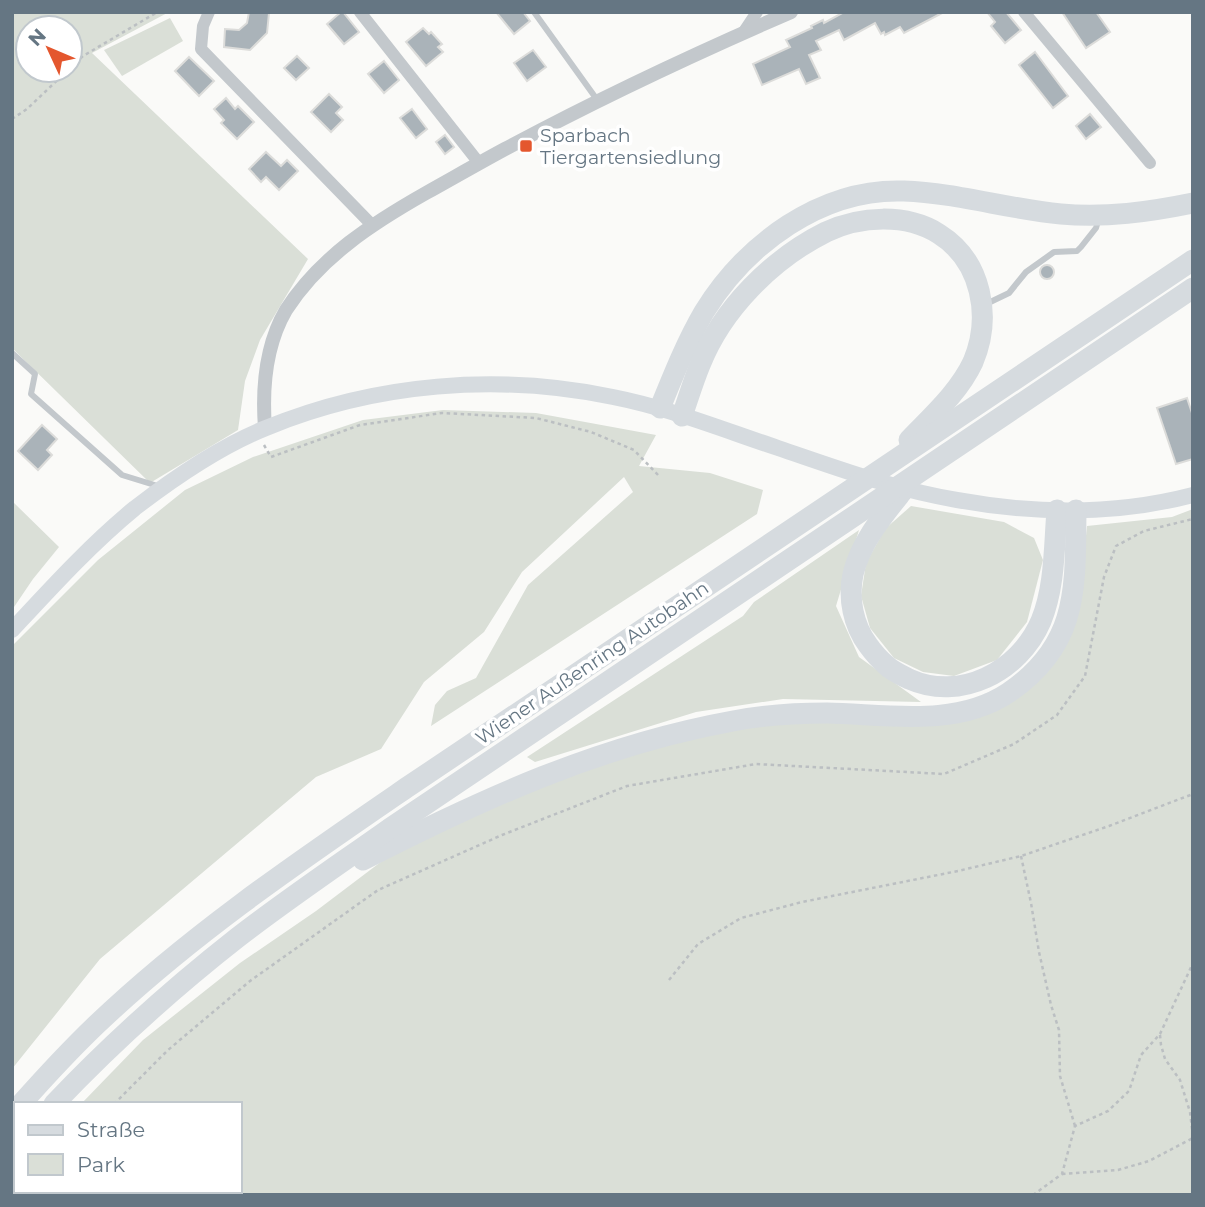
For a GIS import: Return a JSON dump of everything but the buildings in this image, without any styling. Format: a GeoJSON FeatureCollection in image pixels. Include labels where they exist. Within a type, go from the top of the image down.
{"type":"FeatureCollection","features":[{"type":"Feature","properties":{"kind":"highway"},"geometry":{"type":"LineString","coordinates":[[660,408],[690,337],[722,288],[758,248],[780,230],[827,204],[863,195],[901,191],[932,193],[1062,214],[1122,215],[1193,203]]}},
{"type":"Feature","properties":{"kind":"highway"},"geometry":{"type":"LineString","coordinates":[[682,416],[700,364],[714,336],[749,290],[776,265],[805,244],[838,228],[868,220],[908,222],[939,234],[963,257],[973,272],[979,289],[983,324],[972,363],[962,381],[946,402],[886,465]]}},
{"type":"Feature","properties":{"kind":"highway","name":"Wiener Außenring Autobahn"},"geometry":{"type":"LineString","coordinates":[[24,1102],[63,1058],[138,987],[212,927],[292,868],[409,786],[1193,260]]}},
{"type":"Feature","properties":{"kind":"highway","name":"Wiener Außenring Autobahn"},"geometry":{"type":"LineString","coordinates":[[56,1102],[154,1007],[236,938],[296,894],[400,821],[1193,288]]}},
{"type":"Feature","properties":{"kind":"highway"},"geometry":{"type":"LineString","coordinates":[[918,473],[868,537],[856,564],[851,592],[857,626],[864,640],[887,667],[918,683],[954,687],[973,684],[990,677],[1019,654],[1040,623],[1047,604],[1067,510]]}},
{"type":"Feature","properties":{"kind":"highway"},"geometry":{"type":"LineString","coordinates":[[296,894],[424,829],[513,788],[643,741],[761,716],[827,713],[912,717],[965,711],[987,704],[1005,695],[1027,678],[1045,659],[1064,626],[1074,589],[1067,510]]}},
{"type":"Feature","properties":{"kind":"main road"},"geometry":{"type":"LineString","coordinates":[[12,630],[86,552],[127,515],[200,463],[265,428],[304,414],[394,391],[444,386],[536,385],[615,397],[660,408],[888,484],[954,500],[1009,508],[1120,508],[1193,495]]}},
{"type":"Feature","properties":{"kind":"street"},"geometry":{"type":"LineString","coordinates":[[209,12],[203,26],[201,49],[372,225]]}},
{"type":"Feature","properties":{"kind":"street"},"geometry":{"type":"LineString","coordinates":[[360,12],[479,163]]}},
{"type":"Feature","properties":{"kind":"street"},"geometry":{"type":"LineString","coordinates":[[743,33],[757,12]]}},
{"type":"Feature","properties":{"kind":"street"},"geometry":{"type":"LineString","coordinates":[[265,428],[265,378],[275,332],[303,287],[342,247],[372,225],[479,163],[597,101],[791,12]]}},
{"type":"Feature","properties":{"kind":"street"},"geometry":{"type":"LineString","coordinates":[[1024,12],[1150,163]]}},
{"type":"Feature","properties":{"kind":"lane"},"geometry":{"type":"LineString","coordinates":[[534,12],[597,101]]}},
{"type":"Feature","properties":{"kind":"lane"},"geometry":{"type":"LineString","coordinates":[[982,306],[1009,293],[1026,272],[1054,252],[1077,251],[1096,228],[1100,215]]}},
{"type":"Feature","properties":{"kind":"lane"},"geometry":{"type":"LineString","coordinates":[[12,352],[35,374],[31,394],[122,475],[162,488]]}},
{"type":"Feature","properties":{"kind":"path"},"geometry":{"type":"LineString","coordinates":[[84,55],[160,12]]}},
{"type":"Feature","properties":{"kind":"path"},"geometry":{"type":"LineString","coordinates":[[12,119],[53,84]]}},
{"type":"Feature","properties":{"kind":"path"},"geometry":{"type":"LineString","coordinates":[[265,428],[263,445],[271,457],[360,425],[414,417],[442,413],[536,418],[591,432],[634,450],[658,475]]}},
{"type":"Feature","properties":{"kind":"path"},"geometry":{"type":"LineString","coordinates":[[116,1102],[168,1050],[250,981],[378,890],[502,835],[627,786],[756,764],[944,774],[1014,744],[1057,715],[1085,676],[1104,577],[1116,546],[1144,531],[1193,519]]}},
{"type":"Feature","properties":{"kind":"path"},"geometry":{"type":"LineString","coordinates":[[669,980],[698,944],[741,918],[802,902],[1021,856],[1193,794]]}},
{"type":"Feature","properties":{"kind":"path"},"geometry":{"type":"LineString","coordinates":[[1021,856],[1039,952],[1059,1030],[1060,1076],[1075,1126],[1062,1174]]}},
{"type":"Feature","properties":{"kind":"path"},"geometry":{"type":"LineString","coordinates":[[1075,1126],[1108,1111],[1129,1091],[1141,1055],[1160,1034],[1193,963]]}},
{"type":"Feature","properties":{"kind":"path"},"geometry":{"type":"LineString","coordinates":[[1034,1195],[1062,1174],[1118,1170],[1149,1161],[1193,1137],[1190,1112],[1180,1080],[1165,1059],[1160,1034]]}},
{"type":"Feature","properties":{"kind":"green space"},"geometry":{"type":"Polygon","coordinates":[[[12,12],[169,12],[92,53],[308,259],[260,340],[245,381],[238,430],[150,483],[12,348],[12,12]]]}},
{"type":"Feature","properties":{"kind":"green space"},"geometry":{"type":"Polygon","coordinates":[[[170,18],[183,41],[122,76],[104,50],[170,18]]]}},
{"type":"Feature","properties":{"kind":"green space"},"geometry":{"type":"Polygon","coordinates":[[[443,410],[536,413],[656,435],[639,466],[710,473],[763,490],[757,514],[431,726],[435,705],[447,691],[476,678],[528,585],[633,492],[624,477],[522,572],[484,632],[424,682],[381,749],[316,777],[100,959],[12,1069],[12,646],[98,560],[185,490],[253,457],[363,420],[443,410]]]}},
{"type":"Feature","properties":{"kind":"green space"},"geometry":{"type":"Polygon","coordinates":[[[12,501],[59,547],[12,610],[12,501]]]}},
{"type":"Feature","properties":{"kind":"green space"},"geometry":{"type":"Polygon","coordinates":[[[911,506],[1004,522],[1034,538],[1043,560],[1027,622],[997,660],[954,676],[923,672],[894,658],[870,628],[861,596],[866,563],[885,529],[911,506]]]}},
{"type":"Feature","properties":{"kind":"green space"},"geometry":{"type":"Polygon","coordinates":[[[1193,509],[1193,1195],[12,1195],[14,1182],[14,1193],[242,1193],[242,1102],[83,1102],[143,1040],[240,963],[316,911],[390,855],[513,799],[637,750],[773,721],[998,707],[1078,614],[1087,526],[1172,517],[1193,509]]]}},
{"type":"Feature","properties":{"kind":"green space"},"geometry":{"type":"Polygon","coordinates":[[[859,530],[836,606],[859,657],[921,702],[783,699],[696,712],[535,762],[527,757],[743,616],[754,602],[859,530]]]}},
{"type":"Feature","properties":{"kind":"place","name":"Sparbach Tiergartensiedlung"},"geometry":{"type":"Point","coordinates":[526,146]}}]}
